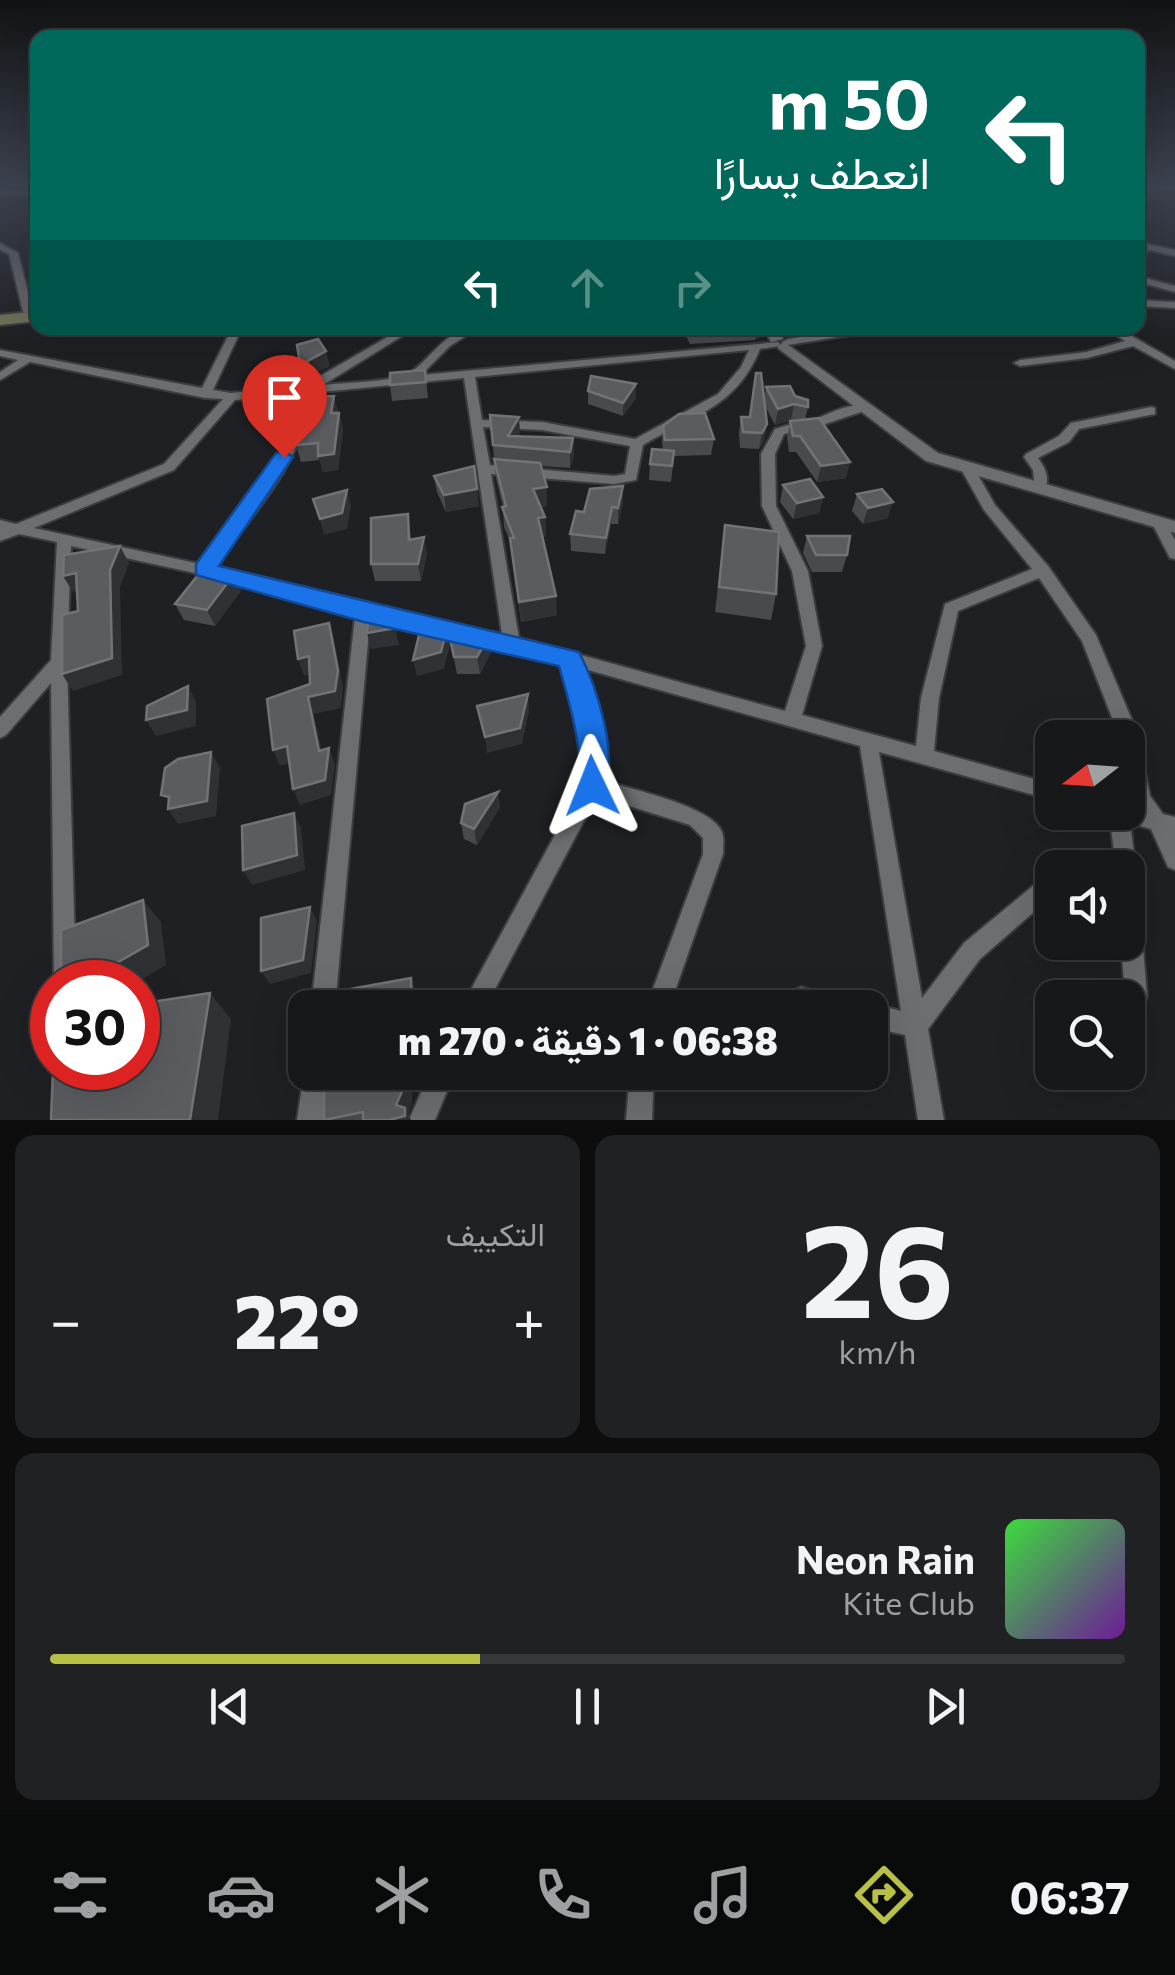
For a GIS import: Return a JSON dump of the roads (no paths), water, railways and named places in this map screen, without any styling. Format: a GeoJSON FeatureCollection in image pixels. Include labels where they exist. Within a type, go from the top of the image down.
{"type":"FeatureCollection","features":[{"type":"Feature","properties":{"kind":"main road"},"geometry":{"type":"LineString","coordinates":[[0,317],[30,313]]}},
{"type":"Feature","properties":{"kind":"street"},"geometry":{"type":"LineString","coordinates":[[0,246],[13,253],[30,302]]}},
{"type":"Feature","properties":{"kind":"street"},"geometry":{"type":"LineString","coordinates":[[1145,248],[1175,253]]}},
{"type":"Feature","properties":{"kind":"street"},"geometry":{"type":"LineString","coordinates":[[1145,280],[1175,289]]}},
{"type":"Feature","properties":{"kind":"street"},"geometry":{"type":"LineString","coordinates":[[1145,303],[1175,304]]}},
{"type":"Feature","properties":{"kind":"street"},"geometry":{"type":"LineString","coordinates":[[205,394],[234,335]]}},
{"type":"Feature","properties":{"kind":"street"},"geometry":{"type":"LineString","coordinates":[[305,390],[398,335]]}},
{"type":"Feature","properties":{"kind":"street"},"geometry":{"type":"LineString","coordinates":[[410,380],[446,344],[462,335]]}},
{"type":"Feature","properties":{"kind":"street"},"geometry":{"type":"LineString","coordinates":[[0,353],[232,397],[756,346],[819,335]]}},
{"type":"Feature","properties":{"kind":"street"},"geometry":{"type":"LineString","coordinates":[[1123,335],[1175,366]]}},
{"type":"Feature","properties":{"kind":"street"},"geometry":{"type":"LineString","coordinates":[[779,340],[921,450],[968,469],[1040,486],[1167,526],[1175,554]]}},
{"type":"Feature","properties":{"kind":"street"},"geometry":{"type":"LineString","coordinates":[[1020,363],[1078,357],[1134,342]]}},
{"type":"Feature","properties":{"kind":"street"},"geometry":{"type":"LineString","coordinates":[[476,423],[558,428],[637,443],[711,406],[738,380],[756,346]]}},
{"type":"Feature","properties":{"kind":"street"},"geometry":{"type":"LineString","coordinates":[[0,378],[28,358]]}},
{"type":"Feature","properties":{"kind":"street"},"geometry":{"type":"LineString","coordinates":[[469,375],[510,642]]}},
{"type":"Feature","properties":{"kind":"street"},"geometry":{"type":"LineString","coordinates":[[204,570],[291,444],[305,408],[305,390]]}},
{"type":"Feature","properties":{"kind":"street"},"geometry":{"type":"LineString","coordinates":[[5,531],[169,467],[232,397]]}},
{"type":"Feature","properties":{"kind":"street"},"geometry":{"type":"LineString","coordinates":[[792,717],[814,646],[813,631],[800,571],[769,506],[768,454],[776,434],[792,428],[807,431],[818,422],[863,407]]}},
{"type":"Feature","properties":{"kind":"street"},"geometry":{"type":"LineString","coordinates":[[1040,486],[1040,470],[1032,457],[1067,438],[1074,426],[1151,411]]}},
{"type":"Feature","properties":{"kind":"street"},"geometry":{"type":"LineString","coordinates":[[818,422],[829,438]]}},
{"type":"Feature","properties":{"kind":"street"},"geometry":{"type":"LineString","coordinates":[[486,470],[626,479],[633,473],[637,443]]}},
{"type":"Feature","properties":{"kind":"street"},"geometry":{"type":"LineString","coordinates":[[968,469],[989,506],[1043,570],[1103,666],[1128,732],[1141,799],[1167,825],[1175,860]]}},
{"type":"Feature","properties":{"kind":"street"},"geometry":{"type":"LineString","coordinates":[[5,531],[204,570],[364,613],[510,642],[1035,787]]}},
{"type":"Feature","properties":{"kind":"street"},"geometry":{"type":"LineString","coordinates":[[64,541],[58,662],[65,960]]}},
{"type":"Feature","properties":{"kind":"street"},"geometry":{"type":"LineString","coordinates":[[924,755],[930,698],[951,608],[1043,570]]}},
{"type":"Feature","properties":{"kind":"street"},"geometry":{"type":"LineString","coordinates":[[324,990],[364,613]]}},
{"type":"Feature","properties":{"kind":"street"},"geometry":{"type":"LineString","coordinates":[[482,990],[592,786],[590,731],[570,659]]}},
{"type":"Feature","properties":{"kind":"street"},"geometry":{"type":"LineString","coordinates":[[0,730],[58,662]]}},
{"type":"Feature","properties":{"kind":"street"},"geometry":{"type":"LineString","coordinates":[[868,742],[931,1120]]}},
{"type":"Feature","properties":{"kind":"street"},"geometry":{"type":"LineString","coordinates":[[592,786],[696,818],[714,834],[712,854],[663,990]]}},
{"type":"Feature","properties":{"kind":"street"},"geometry":{"type":"LineString","coordinates":[[915,1026],[972,952],[1035,898]]}},
{"type":"Feature","properties":{"kind":"street"},"geometry":{"type":"LineString","coordinates":[[888,1019],[915,1026]]}},
{"type":"Feature","properties":{"kind":"street"},"geometry":{"type":"LineString","coordinates":[[310,1120],[313,1090]]}},
{"type":"Feature","properties":{"kind":"street"},"geometry":{"type":"LineString","coordinates":[[422,1120],[436,1090]]}},
{"type":"Feature","properties":{"kind":"street"},"geometry":{"type":"LineString","coordinates":[[639,1120],[641,1090]]}}]}
